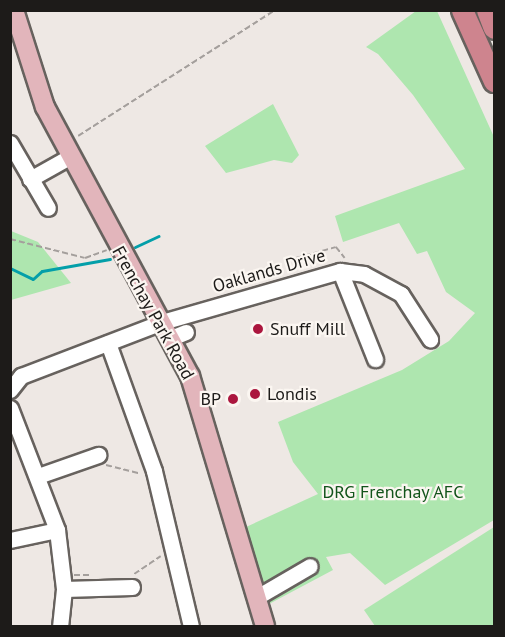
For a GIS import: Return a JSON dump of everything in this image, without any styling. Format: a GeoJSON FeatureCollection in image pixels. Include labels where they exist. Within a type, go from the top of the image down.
{"type":"FeatureCollection","features":[{"type":"Feature","properties":{"kind":"highway"},"geometry":{"type":"LineString","coordinates":[[462,10],[495,81]]}},
{"type":"Feature","properties":{"kind":"highway"},"geometry":{"type":"LineString","coordinates":[[487,10],[495,28]]}},
{"type":"Feature","properties":{"kind":"main road","name":"Frenchay Park Road"},"geometry":{"type":"LineString","coordinates":[[14,10],[45,107],[66,151],[117,247],[173,331],[196,373],[265,627]]}},
{"type":"Feature","properties":{"kind":"street"},"geometry":{"type":"LineString","coordinates":[[10,143],[48,207]]}},
{"type":"Feature","properties":{"kind":"street"},"geometry":{"type":"LineString","coordinates":[[30,179],[66,151]]}},
{"type":"Feature","properties":{"kind":"street"},"geometry":{"type":"LineString","coordinates":[[343,271],[375,359]]}},
{"type":"Feature","properties":{"kind":"street","name":"Oaklands Drive"},"geometry":{"type":"LineString","coordinates":[[10,390],[21,376],[108,343],[173,331],[343,271],[364,274],[401,294],[430,339]]}},
{"type":"Feature","properties":{"kind":"street"},"geometry":{"type":"LineString","coordinates":[[108,343],[154,471],[177,552],[191,627]]}},
{"type":"Feature","properties":{"kind":"street"},"geometry":{"type":"LineString","coordinates":[[10,408],[14,427],[38,476],[57,530],[64,582],[60,627]]}},
{"type":"Feature","properties":{"kind":"street"},"geometry":{"type":"LineString","coordinates":[[38,476],[90,458]]}},
{"type":"Feature","properties":{"kind":"street"},"geometry":{"type":"LineString","coordinates":[[10,540],[57,530]]}},
{"type":"Feature","properties":{"kind":"street"},"geometry":{"type":"LineString","coordinates":[[257,597],[310,566]]}},
{"type":"Feature","properties":{"kind":"street"},"geometry":{"type":"LineString","coordinates":[[64,582],[130,581]]}},
{"type":"Feature","properties":{"kind":"path"},"geometry":{"type":"LineString","coordinates":[[66,151],[275,10]]}},
{"type":"Feature","properties":{"kind":"path"},"geometry":{"type":"LineString","coordinates":[[10,239],[84,258],[117,247]]}},
{"type":"Feature","properties":{"kind":"path"},"geometry":{"type":"LineString","coordinates":[[296,258],[336,247],[344,253],[343,271]]}},
{"type":"Feature","properties":{"kind":"path"},"geometry":{"type":"LineString","coordinates":[[90,458],[88,472],[106,465],[137,475],[154,471]]}},
{"type":"Feature","properties":{"kind":"path"},"geometry":{"type":"LineString","coordinates":[[130,581],[158,557],[177,552]]}},
{"type":"Feature","properties":{"kind":"path"},"geometry":{"type":"LineString","coordinates":[[64,582],[96,574]]}},
{"type":"Feature","properties":{"kind":"green space","name":"DRG Frenchay AFC"},"geometry":{"type":"Polygon","coordinates":[[[416,11],[437,11],[494,137],[494,520],[385,585],[350,553],[326,557],[333,570],[269,604],[246,527],[318,494],[293,462],[278,422],[402,370],[449,341],[475,313],[446,292],[427,251],[417,254],[399,223],[343,242],[335,216],[465,169],[413,95],[378,54],[366,47],[416,11]]]}},
{"type":"Feature","properties":{"kind":"green space"},"geometry":{"type":"Polygon","coordinates":[[[273,104],[299,155],[292,163],[274,160],[226,173],[205,146],[273,104]]]}},
{"type":"Feature","properties":{"kind":"green space"},"geometry":{"type":"Polygon","coordinates":[[[11,231],[38,242],[71,283],[11,300],[11,231]]]}},
{"type":"Feature","properties":{"kind":"green space"},"geometry":{"type":"Polygon","coordinates":[[[494,527],[494,626],[375,626],[364,610],[494,527]]]}},
{"type":"Feature","properties":{"kind":"waterway"},"geometry":{"type":"LineString","coordinates":[[135,247],[159,236]]}},
{"type":"Feature","properties":{"kind":"waterway"},"geometry":{"type":"LineString","coordinates":[[10,268],[33,279],[42,271],[110,259]]}},
{"type":"Feature","properties":{"kind":"place","name":"Snuff Mill"},"geometry":{"type":"Point","coordinates":[258,329]}},
{"type":"Feature","properties":{"kind":"place","name":"Londis"},"geometry":{"type":"Point","coordinates":[255,394]}},
{"type":"Feature","properties":{"kind":"place","name":"BP"},"geometry":{"type":"Point","coordinates":[233,399]}}]}
